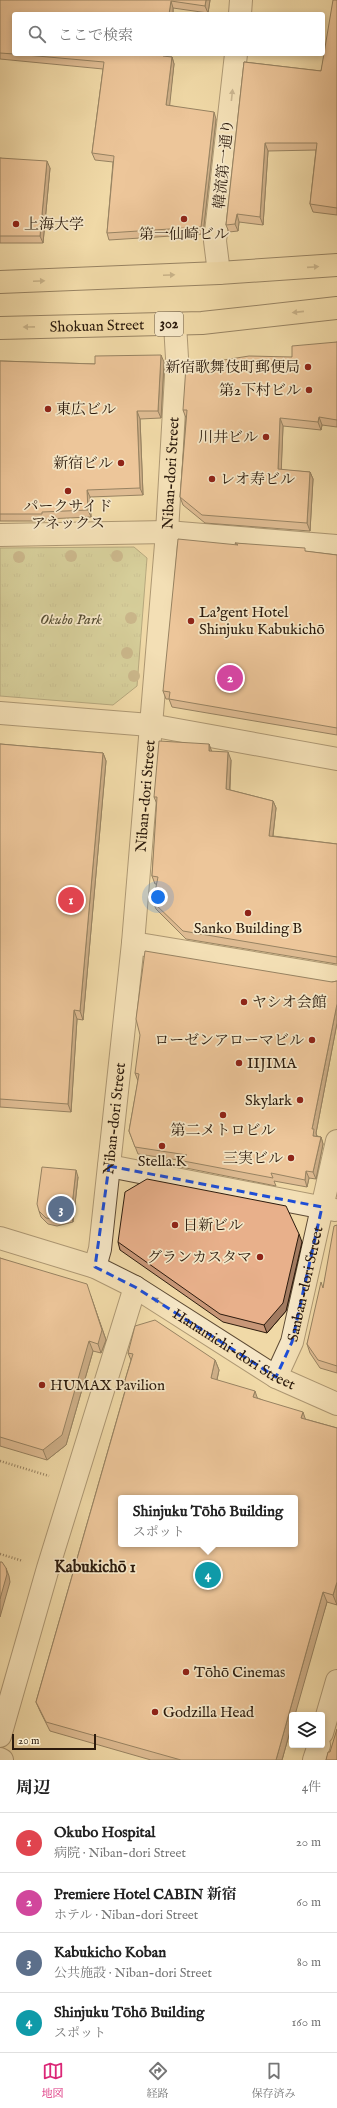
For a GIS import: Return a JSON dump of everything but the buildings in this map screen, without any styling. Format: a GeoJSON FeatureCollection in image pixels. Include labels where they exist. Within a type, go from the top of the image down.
{"type":"FeatureCollection","features":[{"type":"Feature","properties":{"kind":"main road"},"geometry":{"type":"LineString","coordinates":[[0,282],[219,273],[337,265]]}},
{"type":"Feature","properties":{"kind":"main road","name":"Shokuan Street"},"geometry":{"type":"LineString","coordinates":[[0,328],[175,324],[337,308]]}},
{"type":"Feature","properties":{"kind":"street"},"geometry":{"type":"LineString","coordinates":[[240,12],[242,0]]}},
{"type":"Feature","properties":{"kind":"street","name":"韓流第一通り"},"geometry":{"type":"LineString","coordinates":[[219,273],[215,241],[236,56]]}},
{"type":"Feature","properties":{"kind":"street","name":"Niban-dori Street"},"geometry":{"type":"LineString","coordinates":[[96,1267],[100,1249],[133,943],[167,532],[177,358],[175,324]]}},
{"type":"Feature","properties":{"kind":"street"},"geometry":{"type":"LineString","coordinates":[[0,535],[167,532],[337,546]]}},
{"type":"Feature","properties":{"kind":"street"},"geometry":{"type":"LineString","coordinates":[[0,713],[150,725],[337,759]]}},
{"type":"Feature","properties":{"kind":"street"},"geometry":{"type":"LineString","coordinates":[[133,943],[337,977]]}},
{"type":"Feature","properties":{"kind":"street","name":"Sanban-dori Street"},"geometry":{"type":"LineString","coordinates":[[276,1377],[292,1342],[330,1209],[337,1142]]}},
{"type":"Feature","properties":{"kind":"street"},"geometry":{"type":"LineString","coordinates":[[109,1166],[330,1209]]}},
{"type":"Feature","properties":{"kind":"street","name":"Hanamichi-dori Street"},"geometry":{"type":"LineString","coordinates":[[0,1238],[96,1267],[135,1287],[276,1377],[337,1404]]}},
{"type":"Feature","properties":{"kind":"street"},"geometry":{"type":"LineString","coordinates":[[0,1736],[48,1568],[135,1287]]}},
{"type":"Feature","properties":{"kind":"street"},"geometry":{"type":"LineString","coordinates":[[325,1723],[337,1681]]}},
{"type":"Feature","properties":{"kind":"street"},"geometry":{"type":"LineString","coordinates":[[325,1746],[337,1749]]}},
{"type":"Feature","properties":{"kind":"street"},"geometry":{"type":"LineString","coordinates":[[314,1760],[318,1748]]}},
{"type":"Feature","properties":{"kind":"path"},"geometry":{"type":"LineString","coordinates":[[0,1461],[75,1484]]}},
{"type":"Feature","properties":{"kind":"highlighted area"},"geometry":{"type":"Polygon","coordinates":[[[109,1166],[322,1207],[292,1342],[276,1377],[135,1287],[95,1267],[109,1166]]]}},
{"type":"Feature","properties":{"kind":"green space","name":"Okubo Park"},"geometry":{"type":"Polygon","coordinates":[[[134,547],[147,558],[137,686],[113,705],[0,696],[0,548],[134,547]]]}},
{"type":"Feature","properties":{"kind":"place","name":"第一仙崎ビル"},"geometry":{"type":"Point","coordinates":[184,219]}},
{"type":"Feature","properties":{"kind":"place","name":"上海大学"},"geometry":{"type":"Point","coordinates":[16,224]}},
{"type":"Feature","properties":{"kind":"place","name":"新宿歌舞伎町郵便局"},"geometry":{"type":"Point","coordinates":[308,367]}},
{"type":"Feature","properties":{"kind":"place","name":"第2下村ビル"},"geometry":{"type":"Point","coordinates":[309,390]}},
{"type":"Feature","properties":{"kind":"place","name":"東広ビル"},"geometry":{"type":"Point","coordinates":[48,409]}},
{"type":"Feature","properties":{"kind":"place","name":"川井ビル"},"geometry":{"type":"Point","coordinates":[266,437]}},
{"type":"Feature","properties":{"kind":"place","name":"新宿ビル"},"geometry":{"type":"Point","coordinates":[121,463]}},
{"type":"Feature","properties":{"kind":"place","name":"レオ寿ビル"},"geometry":{"type":"Point","coordinates":[212,479]}},
{"type":"Feature","properties":{"kind":"place","name":"パークサイド アネックス"},"geometry":{"type":"Point","coordinates":[68,491]}},
{"type":"Feature","properties":{"kind":"place","name":"La'gent Hotel Shinjuku Kabukichō"},"geometry":{"type":"Point","coordinates":[191,621]}},
{"type":"Feature","properties":{"kind":"place","name":"Premiere Hotel CABIN 新宿"},"geometry":{"type":"Point","coordinates":[230,678]}},
{"type":"Feature","properties":{"kind":"place","name":"Okubo Hospital"},"geometry":{"type":"Point","coordinates":[71,900]}},
{"type":"Feature","properties":{"kind":"place","name":"Sanko Building B"},"geometry":{"type":"Point","coordinates":[248,913]}},
{"type":"Feature","properties":{"kind":"place","name":"ヤシオ会館"},"geometry":{"type":"Point","coordinates":[244,1002]}},
{"type":"Feature","properties":{"kind":"place","name":"ローゼンアローマビル"},"geometry":{"type":"Point","coordinates":[312,1040]}},
{"type":"Feature","properties":{"kind":"place","name":"IIJIMA"},"geometry":{"type":"Point","coordinates":[239,1063]}},
{"type":"Feature","properties":{"kind":"place","name":"Skylark"},"geometry":{"type":"Point","coordinates":[300,1100]}},
{"type":"Feature","properties":{"kind":"place","name":"第二メトロビル"},"geometry":{"type":"Point","coordinates":[223,1115]}},
{"type":"Feature","properties":{"kind":"place","name":"Stella.K"},"geometry":{"type":"Point","coordinates":[162,1146]}},
{"type":"Feature","properties":{"kind":"place","name":"三実ビル"},"geometry":{"type":"Point","coordinates":[291,1158]}},
{"type":"Feature","properties":{"kind":"place","name":"Kabukicho Koban"},"geometry":{"type":"Point","coordinates":[61,1209]}},
{"type":"Feature","properties":{"kind":"place","name":"日新ビル"},"geometry":{"type":"Point","coordinates":[175,1225]}},
{"type":"Feature","properties":{"kind":"place","name":"グランカスタマ"},"geometry":{"type":"Point","coordinates":[260,1257]}},
{"type":"Feature","properties":{"kind":"place","name":"HUMAX Pavilion"},"geometry":{"type":"Point","coordinates":[42,1385]}},
{"type":"Feature","properties":{"kind":"place","name":"Shinjuku Tōhō Building"},"geometry":{"type":"Point","coordinates":[208,1575]}},
{"type":"Feature","properties":{"kind":"place","name":"Tōhō Cinemas"},"geometry":{"type":"Point","coordinates":[186,1672]}},
{"type":"Feature","properties":{"kind":"place","name":"Godzilla Head"},"geometry":{"type":"Point","coordinates":[155,1712]}},
{"type":"Feature","properties":{"kind":"district","name":"Kabukichō 1"},"geometry":{"type":"Point","coordinates":[95,1568]}}]}
